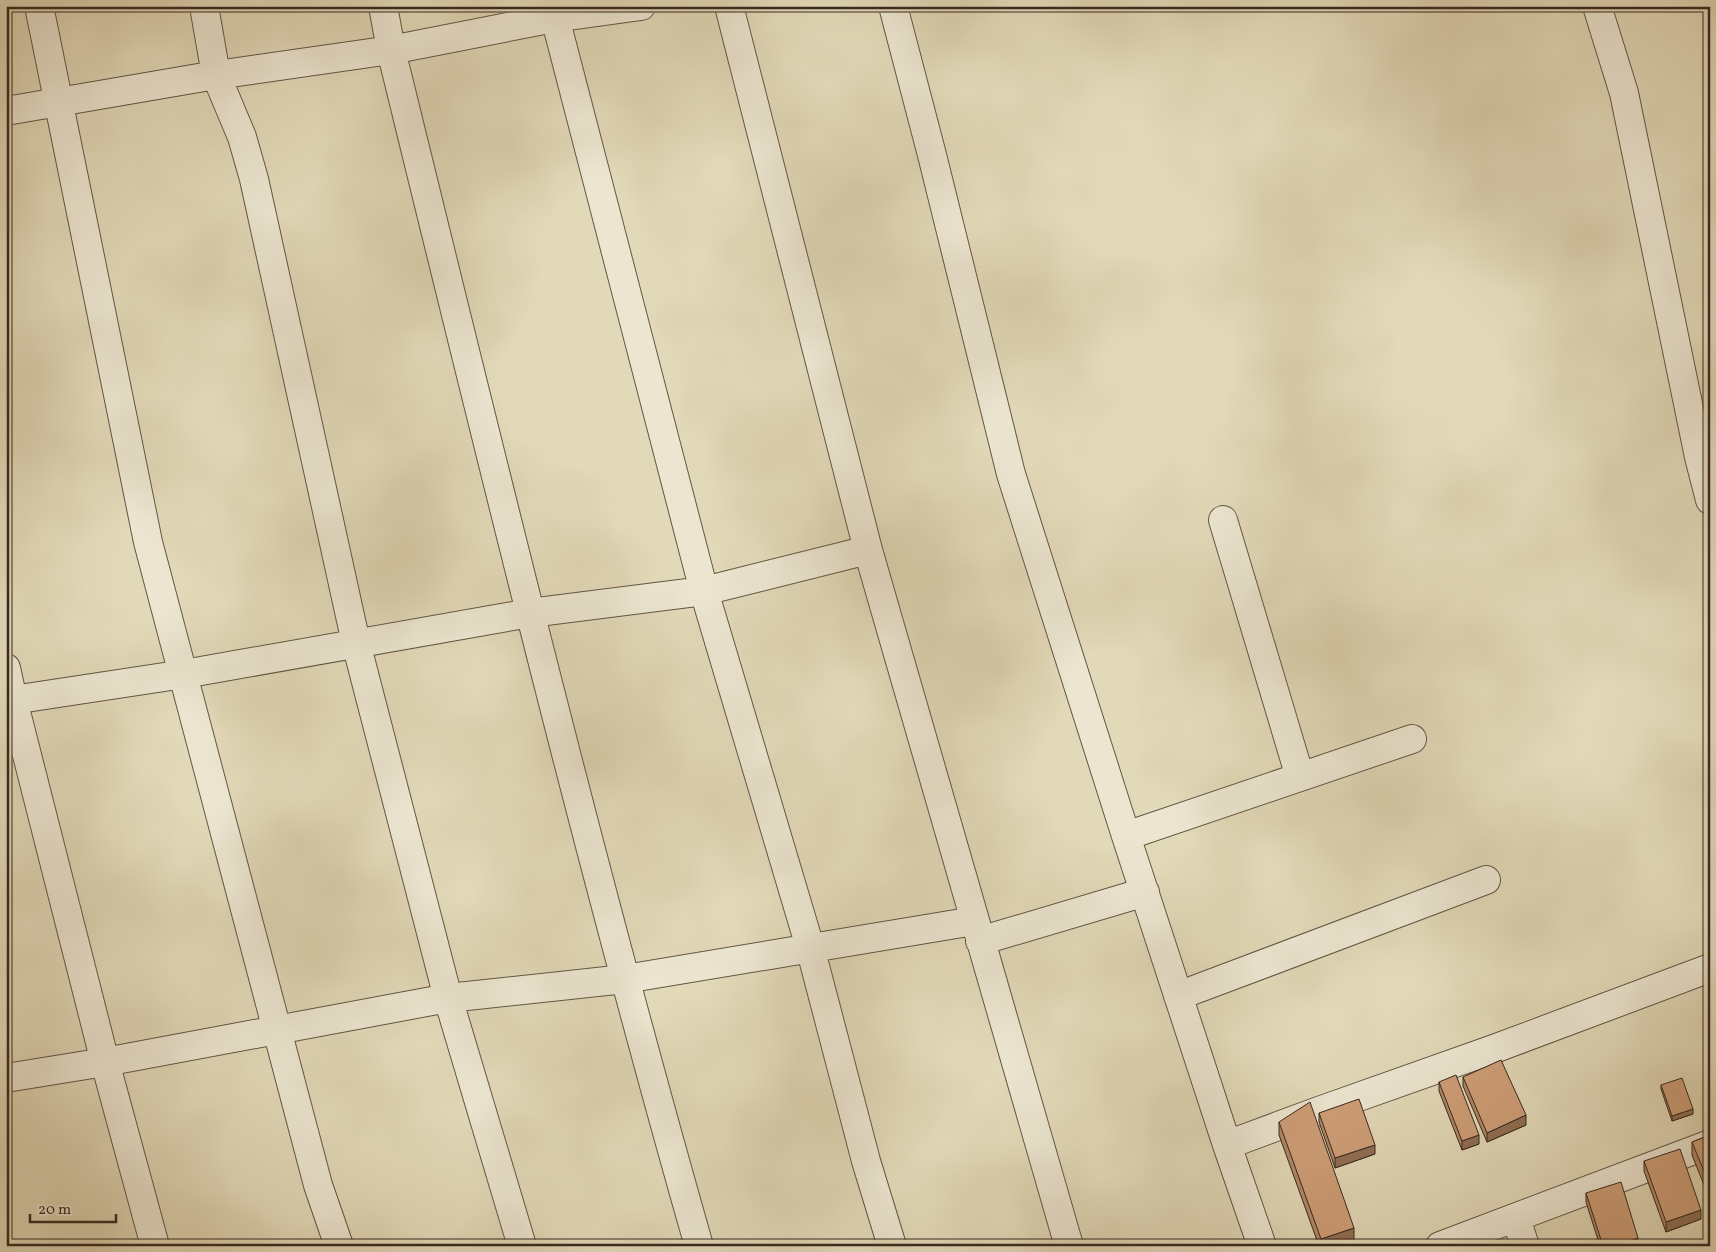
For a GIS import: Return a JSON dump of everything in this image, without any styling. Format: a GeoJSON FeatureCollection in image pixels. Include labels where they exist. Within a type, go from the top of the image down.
{"type":"FeatureCollection","features":[{"type":"Feature","properties":{"kind":"street"},"geometry":{"type":"LineString","coordinates":[[40,6],[148,542],[318,1185],[339,1246]]}},
{"type":"Feature","properties":{"kind":"street"},"geometry":{"type":"LineString","coordinates":[[204,6],[216,75],[242,138],[254,179],[356,643],[448,998],[522,1246]]}},
{"type":"Feature","properties":{"kind":"street"},"geometry":{"type":"LineString","coordinates":[[383,6],[391,50],[530,613],[625,979],[699,1246]]}},
{"type":"Feature","properties":{"kind":"street"},"geometry":{"type":"LineString","coordinates":[[6,111],[216,75],[391,50],[553,12],[641,6]]}},
{"type":"Feature","properties":{"kind":"street"},"geometry":{"type":"LineString","coordinates":[[729,6],[868,550],[1069,1246]]}},
{"type":"Feature","properties":{"kind":"street"},"geometry":{"type":"LineString","coordinates":[[893,6],[1011,474],[1178,996],[1262,1246]]}},
{"type":"Feature","properties":{"kind":"street"},"geometry":{"type":"LineString","coordinates":[[1597,6],[1624,93],[1699,457],[1710,500]]}},
{"type":"Feature","properties":{"kind":"street"},"geometry":{"type":"LineString","coordinates":[[553,12],[704,591],[810,947],[866,1161],[892,1246]]}},
{"type":"Feature","properties":{"kind":"street"},"geometry":{"type":"LineString","coordinates":[[1223,520],[1300,777]]}},
{"type":"Feature","properties":{"kind":"street"},"geometry":{"type":"LineString","coordinates":[[10,701],[184,674],[530,613],[704,591],[868,550]]}},
{"type":"Feature","properties":{"kind":"street"},"geometry":{"type":"LineString","coordinates":[[6,668],[10,701],[155,1246]]}},
{"type":"Feature","properties":{"kind":"street"},"geometry":{"type":"LineString","coordinates":[[1126,836],[1412,739]]}},
{"type":"Feature","properties":{"kind":"street"},"geometry":{"type":"LineString","coordinates":[[1178,996],[1486,880]]}},
{"type":"Feature","properties":{"kind":"street"},"geometry":{"type":"LineString","coordinates":[[6,1078],[105,1062],[448,998],[625,979],[810,947],[977,931],[1145,892]]}},
{"type":"Feature","properties":{"kind":"street"},"geometry":{"type":"LineString","coordinates":[[1227,1145],[1491,1050],[1710,968]]}},
{"type":"Feature","properties":{"kind":"street"},"geometry":{"type":"LineString","coordinates":[[1440,1246],[1710,1144]]}},
{"type":"Feature","properties":{"kind":"street"},"geometry":{"type":"LineString","coordinates":[[1516,1218],[1525,1246]]}},
{"type":"Feature","properties":{"kind":"building"},"geometry":{"type":"Polygon","coordinates":[[[1501,1060],[1526,1115],[1487,1133],[1463,1077],[1501,1060]]]}},
{"type":"Feature","properties":{"kind":"building"},"geometry":{"type":"Polygon","coordinates":[[[1456,1075],[1479,1135],[1462,1141],[1439,1082],[1456,1075]]]}},
{"type":"Feature","properties":{"kind":"building"},"geometry":{"type":"Polygon","coordinates":[[[1682,1078],[1693,1109],[1672,1116],[1661,1085],[1682,1078]]]}},
{"type":"Feature","properties":{"kind":"building"},"geometry":{"type":"Polygon","coordinates":[[[1359,1099],[1375,1145],[1335,1158],[1319,1113],[1359,1099]]]}},
{"type":"Feature","properties":{"kind":"building"},"geometry":{"type":"Polygon","coordinates":[[[1310,1102],[1354,1228],[1321,1239],[1279,1122],[1310,1102]]]}},
{"type":"Feature","properties":{"kind":"building"},"geometry":{"type":"Polygon","coordinates":[[[1710,1135],[1710,1186],[1692,1142],[1710,1135]]]}},
{"type":"Feature","properties":{"kind":"building"},"geometry":{"type":"Polygon","coordinates":[[[1680,1149],[1701,1210],[1666,1222],[1644,1161],[1680,1149]]]}},
{"type":"Feature","properties":{"kind":"building"},"geometry":{"type":"Polygon","coordinates":[[[1621,1182],[1638,1238],[1613,1246],[1603,1246],[1586,1193],[1621,1182]]]}}]}
